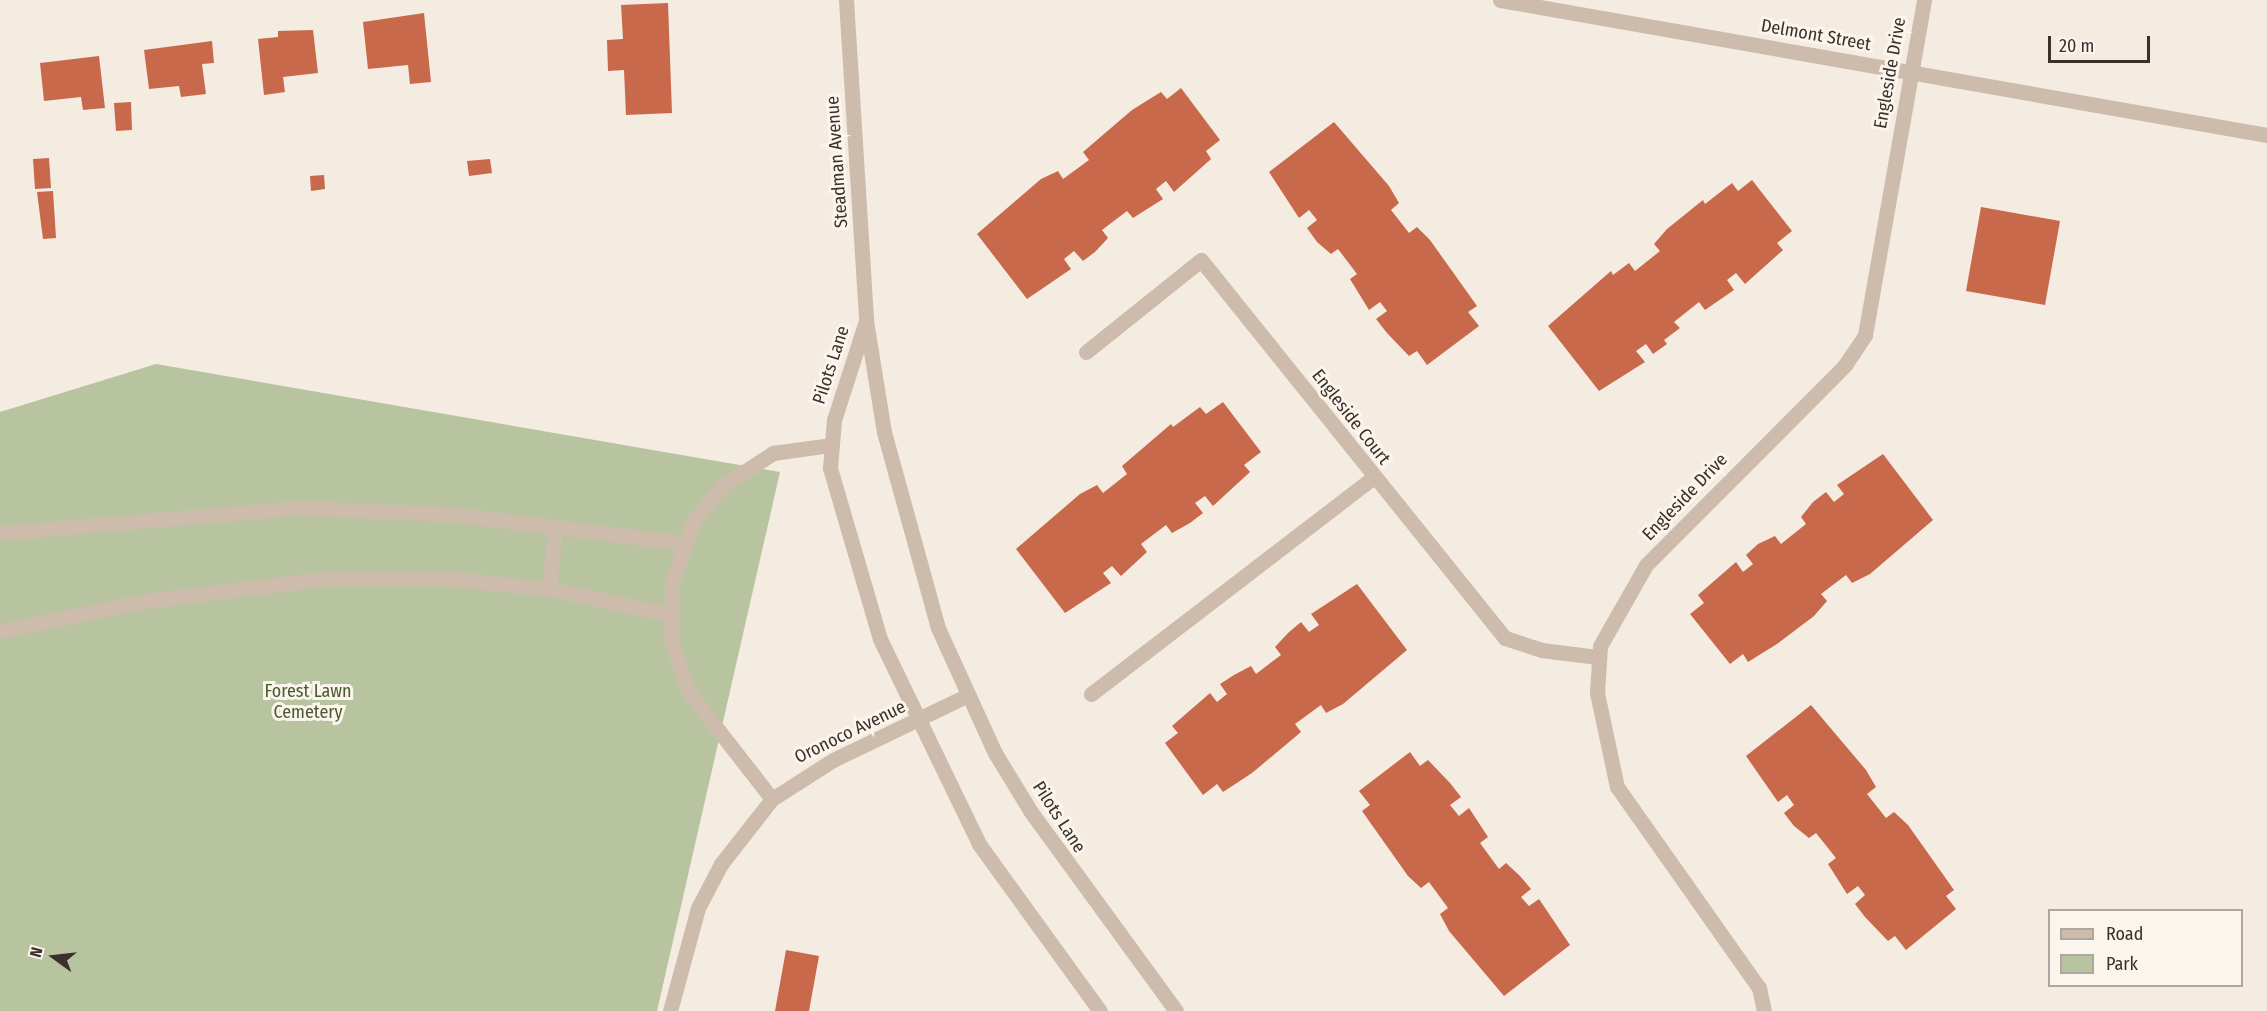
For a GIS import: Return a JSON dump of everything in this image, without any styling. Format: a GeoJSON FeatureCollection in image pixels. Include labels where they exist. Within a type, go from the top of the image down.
{"type":"FeatureCollection","features":[{"type":"Feature","properties":{"kind":"street","name":"Steadman Avenue"},"geometry":{"type":"LineString","coordinates":[[846,0],[866,321]]}},
{"type":"Feature","properties":{"kind":"street","name":"Delmont Street"},"geometry":{"type":"LineString","coordinates":[[1500,0],[2267,135]]}},
{"type":"Feature","properties":{"kind":"street","name":"Engleside Drive"},"geometry":{"type":"LineString","coordinates":[[1764,1011],[1759,988],[1617,787],[1597,693],[1598,657],[1646,566],[1845,365],[1865,335],[1909,71],[1924,0]]}},
{"type":"Feature","properties":{"kind":"street","name":"Engleside Court"},"geometry":{"type":"LineString","coordinates":[[1086,352],[1201,260],[1373,478],[1505,638],[1541,650],[1598,657]]}},
{"type":"Feature","properties":{"kind":"street","name":"Pilots Lane"},"geometry":{"type":"LineString","coordinates":[[866,321],[834,420],[831,468],[851,555],[879,639],[916,722],[979,844],[1100,1011]]}},
{"type":"Feature","properties":{"kind":"street","name":"Pilots Lane"},"geometry":{"type":"LineString","coordinates":[[866,321],[904,515],[938,628],[968,695],[1031,812],[1176,1011]]}},
{"type":"Feature","properties":{"kind":"street"},"geometry":{"type":"LineString","coordinates":[[772,799],[701,714],[678,667],[669,614],[684,543],[704,505],[740,471],[773,453],[831,445]]}},
{"type":"Feature","properties":{"kind":"street"},"geometry":{"type":"LineString","coordinates":[[1091,694],[1373,478]]}},
{"type":"Feature","properties":{"kind":"street"},"geometry":{"type":"LineString","coordinates":[[0,532],[298,508],[450,514],[555,529],[684,543]]}},
{"type":"Feature","properties":{"kind":"street"},"geometry":{"type":"LineString","coordinates":[[549,589],[555,529]]}},
{"type":"Feature","properties":{"kind":"street"},"geometry":{"type":"LineString","coordinates":[[0,631],[145,601],[330,578],[444,578],[549,589],[669,614]]}},
{"type":"Feature","properties":{"kind":"street","name":"Oronoco Avenue"},"geometry":{"type":"LineString","coordinates":[[670,1011],[698,908],[721,864],[772,799],[833,760],[968,695]]}},
{"type":"Feature","properties":{"kind":"green space","name":"Forest Lawn Cemetery"},"geometry":{"type":"Polygon","coordinates":[[[156,364],[780,472],[657,1011],[0,1011],[0,412],[156,364]]]}},
{"type":"Feature","properties":{"kind":"building"},"geometry":{"type":"Polygon","coordinates":[[[668,3],[672,113],[626,115],[624,70],[608,71],[607,40],[623,39],[621,5],[668,3]]]}},
{"type":"Feature","properties":{"kind":"building"},"geometry":{"type":"Polygon","coordinates":[[[424,13],[431,82],[410,84],[408,65],[368,69],[363,22],[424,13]]]}},
{"type":"Feature","properties":{"kind":"building"},"geometry":{"type":"Polygon","coordinates":[[[313,30],[318,73],[283,77],[285,92],[264,95],[258,39],[278,37],[278,31],[313,30]]]}},
{"type":"Feature","properties":{"kind":"building"},"geometry":{"type":"Polygon","coordinates":[[[212,41],[214,63],[202,64],[206,94],[181,97],[179,86],[149,89],[144,50],[212,41]]]}},
{"type":"Feature","properties":{"kind":"building"},"geometry":{"type":"Polygon","coordinates":[[[99,56],[105,108],[83,110],[81,97],[44,101],[40,63],[99,56]]]}},
{"type":"Feature","properties":{"kind":"building"},"geometry":{"type":"Polygon","coordinates":[[[1181,88],[1220,140],[1206,151],[1211,159],[1174,192],[1166,181],[1156,189],[1163,199],[1133,218],[1127,211],[1102,230],[1108,238],[1083,261],[1074,251],[1064,259],[1071,269],[1027,299],[977,234],[1041,179],[1058,171],[1063,179],[1089,160],[1083,152],[1132,110],[1161,92],[1167,99],[1181,88]]]}},
{"type":"Feature","properties":{"kind":"building"},"geometry":{"type":"Polygon","coordinates":[[[131,102],[132,130],[116,131],[114,103],[131,102]]]}},
{"type":"Feature","properties":{"kind":"building"},"geometry":{"type":"Polygon","coordinates":[[[1334,122],[1389,186],[1399,203],[1391,210],[1409,233],[1417,227],[1430,240],[1477,306],[1468,312],[1479,326],[1427,365],[1417,351],[1409,356],[1387,333],[1376,319],[1387,311],[1380,302],[1369,310],[1350,279],[1357,274],[1338,249],[1331,254],[1317,242],[1307,228],[1317,220],[1309,210],[1299,218],[1269,172],[1334,122]]]}},
{"type":"Feature","properties":{"kind":"building"},"geometry":{"type":"Polygon","coordinates":[[[49,158],[51,188],[35,189],[33,159],[49,158]]]}},
{"type":"Feature","properties":{"kind":"building"},"geometry":{"type":"Polygon","coordinates":[[[490,159],[492,173],[469,176],[467,161],[490,159]]]}},
{"type":"Feature","properties":{"kind":"building"},"geometry":{"type":"Polygon","coordinates":[[[324,175],[325,189],[311,191],[310,176],[324,175]]]}},
{"type":"Feature","properties":{"kind":"building"},"geometry":{"type":"Polygon","coordinates":[[[1752,180],[1792,231],[1777,243],[1783,250],[1745,284],[1736,273],[1727,280],[1734,290],[1705,310],[1699,302],[1674,322],[1680,328],[1664,340],[1667,344],[1653,354],[1646,344],[1636,351],[1645,362],[1599,391],[1548,326],[1611,271],[1613,275],[1629,263],[1635,271],[1660,251],[1654,244],[1667,229],[1703,200],[1705,204],[1732,183],[1738,191],[1752,180]]]}},
{"type":"Feature","properties":{"kind":"building"},"geometry":{"type":"Polygon","coordinates":[[[53,191],[56,238],[43,239],[37,192],[53,191]]]}},
{"type":"Feature","properties":{"kind":"building"},"geometry":{"type":"Polygon","coordinates":[[[1981,207],[2060,221],[2045,305],[1966,291],[1981,207]]]}},
{"type":"Feature","properties":{"kind":"building"},"geometry":{"type":"Polygon","coordinates":[[[1223,402],[1261,452],[1244,465],[1250,472],[1213,506],[1205,496],[1195,503],[1203,513],[1190,523],[1172,533],[1166,525],[1141,544],[1147,552],[1121,576],[1112,566],[1103,573],[1111,583],[1065,613],[1016,549],[1080,494],[1097,485],[1103,493],[1127,474],[1122,466],[1171,424],[1173,427],[1200,407],[1206,414],[1223,402]]]}},
{"type":"Feature","properties":{"kind":"building"},"geometry":{"type":"Polygon","coordinates":[[[1883,454],[1933,520],[1870,574],[1852,583],[1846,575],[1821,594],[1827,601],[1814,616],[1777,644],[1748,662],[1743,654],[1730,664],[1690,614],[1704,603],[1698,595],[1736,562],[1743,572],[1753,564],[1746,555],[1758,544],[1775,536],[1781,544],[1806,524],[1801,517],[1813,502],[1826,492],[1834,502],[1844,494],[1837,485],[1883,454]]]}},
{"type":"Feature","properties":{"kind":"building"},"geometry":{"type":"Polygon","coordinates":[[[1357,584],[1407,650],[1343,704],[1326,713],[1321,705],[1295,724],[1301,732],[1252,773],[1223,792],[1217,784],[1203,795],[1165,743],[1178,733],[1172,726],[1210,693],[1217,702],[1227,694],[1220,684],[1251,666],[1256,674],[1281,655],[1275,647],[1288,633],[1301,622],[1309,632],[1319,625],[1311,614],[1357,584]]]}},
{"type":"Feature","properties":{"kind":"building"},"geometry":{"type":"Polygon","coordinates":[[[1811,705],[1866,770],[1876,787],[1867,794],[1886,818],[1894,812],[1908,825],[1954,890],[1946,896],[1956,909],[1906,950],[1895,936],[1888,941],[1865,917],[1855,904],[1865,895],[1858,886],[1847,894],[1828,864],[1836,858],[1816,833],[1809,838],[1794,826],[1784,813],[1794,805],[1787,795],[1778,802],[1746,756],[1811,705]]]}},
{"type":"Feature","properties":{"kind":"building"},"geometry":{"type":"Polygon","coordinates":[[[1410,752],[1420,766],[1428,760],[1450,783],[1461,797],[1450,805],[1459,816],[1469,808],[1488,837],[1480,843],[1499,869],[1506,863],[1520,876],[1531,889],[1521,897],[1529,906],[1539,899],[1570,945],[1504,996],[1449,931],[1440,914],[1448,908],[1429,882],[1421,888],[1408,876],[1362,811],[1370,805],[1359,791],[1410,752]]]}},
{"type":"Feature","properties":{"kind":"building"},"geometry":{"type":"Polygon","coordinates":[[[786,950],[819,956],[809,1011],[775,1011],[786,950]]]}}]}
